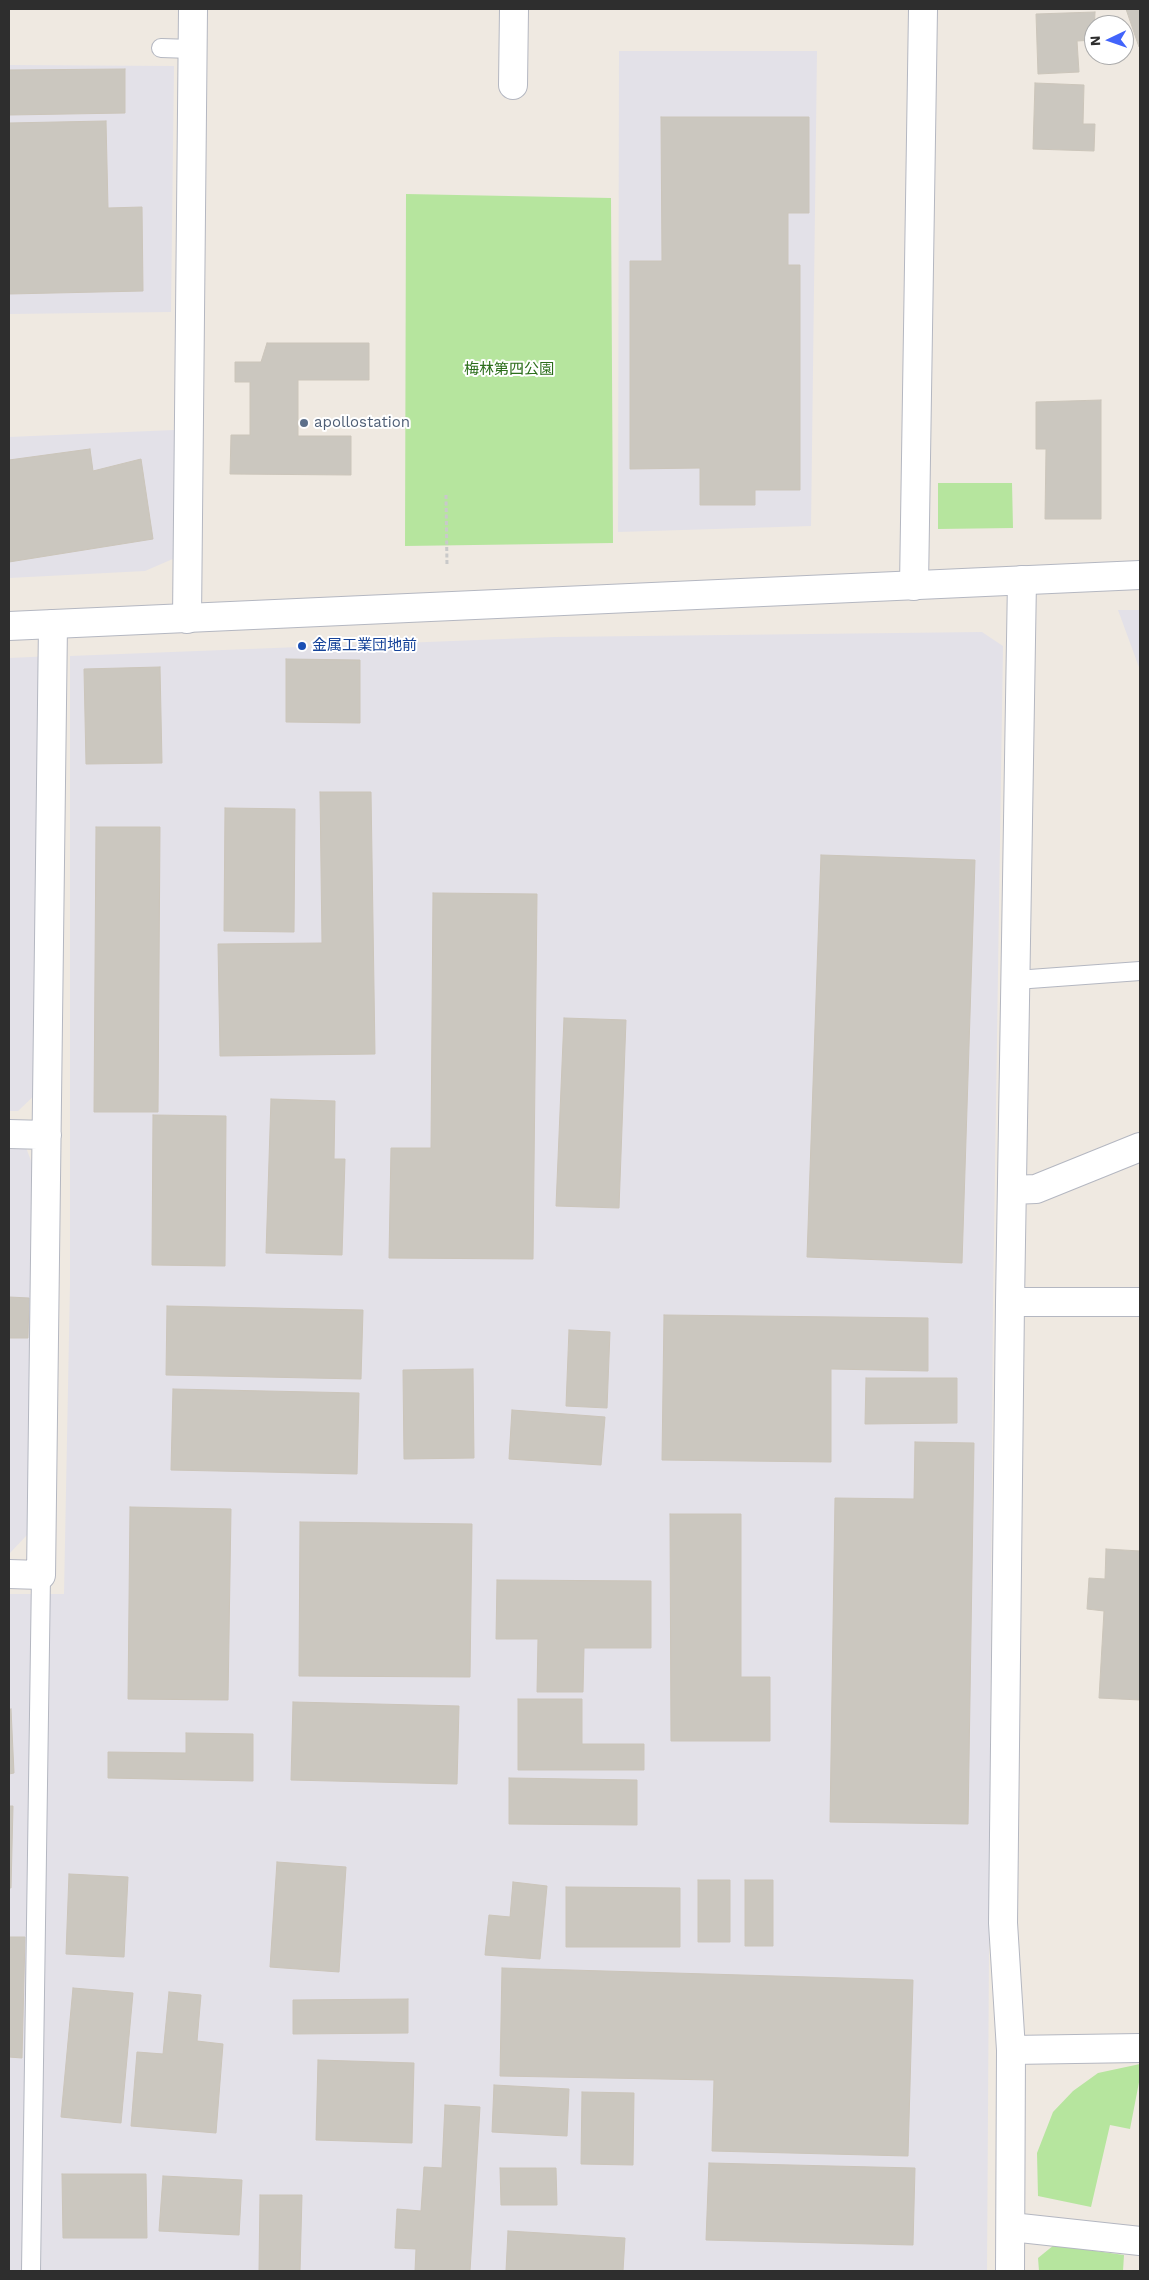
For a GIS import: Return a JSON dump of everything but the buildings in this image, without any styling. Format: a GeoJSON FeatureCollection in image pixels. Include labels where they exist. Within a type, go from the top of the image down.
{"type":"FeatureCollection","features":[{"type":"Feature","properties":{"kind":"street"},"geometry":{"type":"LineString","coordinates":[[187,619],[193,9]]}},
{"type":"Feature","properties":{"kind":"street"},"geometry":{"type":"LineString","coordinates":[[513,85],[514,9]]}},
{"type":"Feature","properties":{"kind":"street"},"geometry":{"type":"LineString","coordinates":[[914,586],[923,9]]}},
{"type":"Feature","properties":{"kind":"street"},"geometry":{"type":"LineString","coordinates":[[9,626],[1140,575]]}},
{"type":"Feature","properties":{"kind":"street"},"geometry":{"type":"LineString","coordinates":[[1010,2271],[1011,2050],[1003,1923],[1010,1302],[1022,580]]}},
{"type":"Feature","properties":{"kind":"street"},"geometry":{"type":"LineString","coordinates":[[9,1574],[41,1575],[53,624]]}},
{"type":"Feature","properties":{"kind":"street"},"geometry":{"type":"LineString","coordinates":[[9,1134],[47,1135]]}},
{"type":"Feature","properties":{"kind":"street"},"geometry":{"type":"LineString","coordinates":[[1012,1190],[1036,1188],[1140,1147]]}},
{"type":"Feature","properties":{"kind":"street"},"geometry":{"type":"LineString","coordinates":[[1010,1302],[1140,1302]]}},
{"type":"Feature","properties":{"kind":"street"},"geometry":{"type":"LineString","coordinates":[[1011,2050],[1140,2048]]}},
{"type":"Feature","properties":{"kind":"street"},"geometry":{"type":"LineString","coordinates":[[1011,2227],[1140,2241]]}},
{"type":"Feature","properties":{"kind":"lane"},"geometry":{"type":"LineString","coordinates":[[161,48],[192,49]]}},
{"type":"Feature","properties":{"kind":"lane"},"geometry":{"type":"LineString","coordinates":[[1016,980],[1140,971]]}},
{"type":"Feature","properties":{"kind":"lane"},"geometry":{"type":"LineString","coordinates":[[31,2271],[41,1575]]}},
{"type":"Feature","properties":{"kind":"path"},"geometry":{"type":"LineString","coordinates":[[446,495],[447,566]]}},
{"type":"Feature","properties":{"kind":"shaded area"},"geometry":{"type":"Polygon","coordinates":[[[619,51],[817,51],[811,526],[618,532],[619,51]]]}},
{"type":"Feature","properties":{"kind":"shaded area"},"geometry":{"type":"Polygon","coordinates":[[[9,65],[174,66],[171,312],[9,314],[9,65]]]}},
{"type":"Feature","properties":{"kind":"shaded area"},"geometry":{"type":"Polygon","coordinates":[[[174,430],[175,558],[145,571],[9,578],[9,437],[174,430]]]}},
{"type":"Feature","properties":{"kind":"shaded area"},"geometry":{"type":"Polygon","coordinates":[[[1118,610],[1140,610],[1140,670],[1118,610]]]}},
{"type":"Feature","properties":{"kind":"shaded area"},"geometry":{"type":"Polygon","coordinates":[[[982,632],[1003,646],[993,1300],[987,2271],[9,2271],[9,1594],[64,1594],[70,1284],[70,656],[555,637],[982,632]]]}},
{"type":"Feature","properties":{"kind":"shaded area"},"geometry":{"type":"Polygon","coordinates":[[[53,656],[39,1091],[18,1111],[9,1111],[9,658],[53,656]]]}},
{"type":"Feature","properties":{"kind":"shaded area"},"geometry":{"type":"Polygon","coordinates":[[[9,1145],[25,1145],[39,1182],[27,1535],[9,1554],[9,1145]]]}},
{"type":"Feature","properties":{"kind":"green space","name":"梅林第四公園"},"geometry":{"type":"Polygon","coordinates":[[[406,194],[611,198],[613,543],[405,546],[406,194]]]}},
{"type":"Feature","properties":{"kind":"green space"},"geometry":{"type":"Polygon","coordinates":[[[938,483],[1012,483],[1013,528],[938,529],[938,483]]]}},
{"type":"Feature","properties":{"kind":"green space"},"geometry":{"type":"Polygon","coordinates":[[[1140,2064],[1140,2077],[1130,2129],[1110,2125],[1091,2207],[1038,2196],[1037,2153],[1053,2112],[1073,2091],[1098,2073],[1140,2064]]]}},
{"type":"Feature","properties":{"kind":"green space"},"geometry":{"type":"Polygon","coordinates":[[[1054,2245],[1124,2255],[1123,2271],[1039,2271],[1038,2258],[1054,2245]]]}},
{"type":"Feature","properties":{"kind":"place","name":"apollostation"},"geometry":{"type":"Point","coordinates":[304,423]}},
{"type":"Feature","properties":{"kind":"place","name":"金属工業団地前"},"geometry":{"type":"Point","coordinates":[302,646]}}]}
